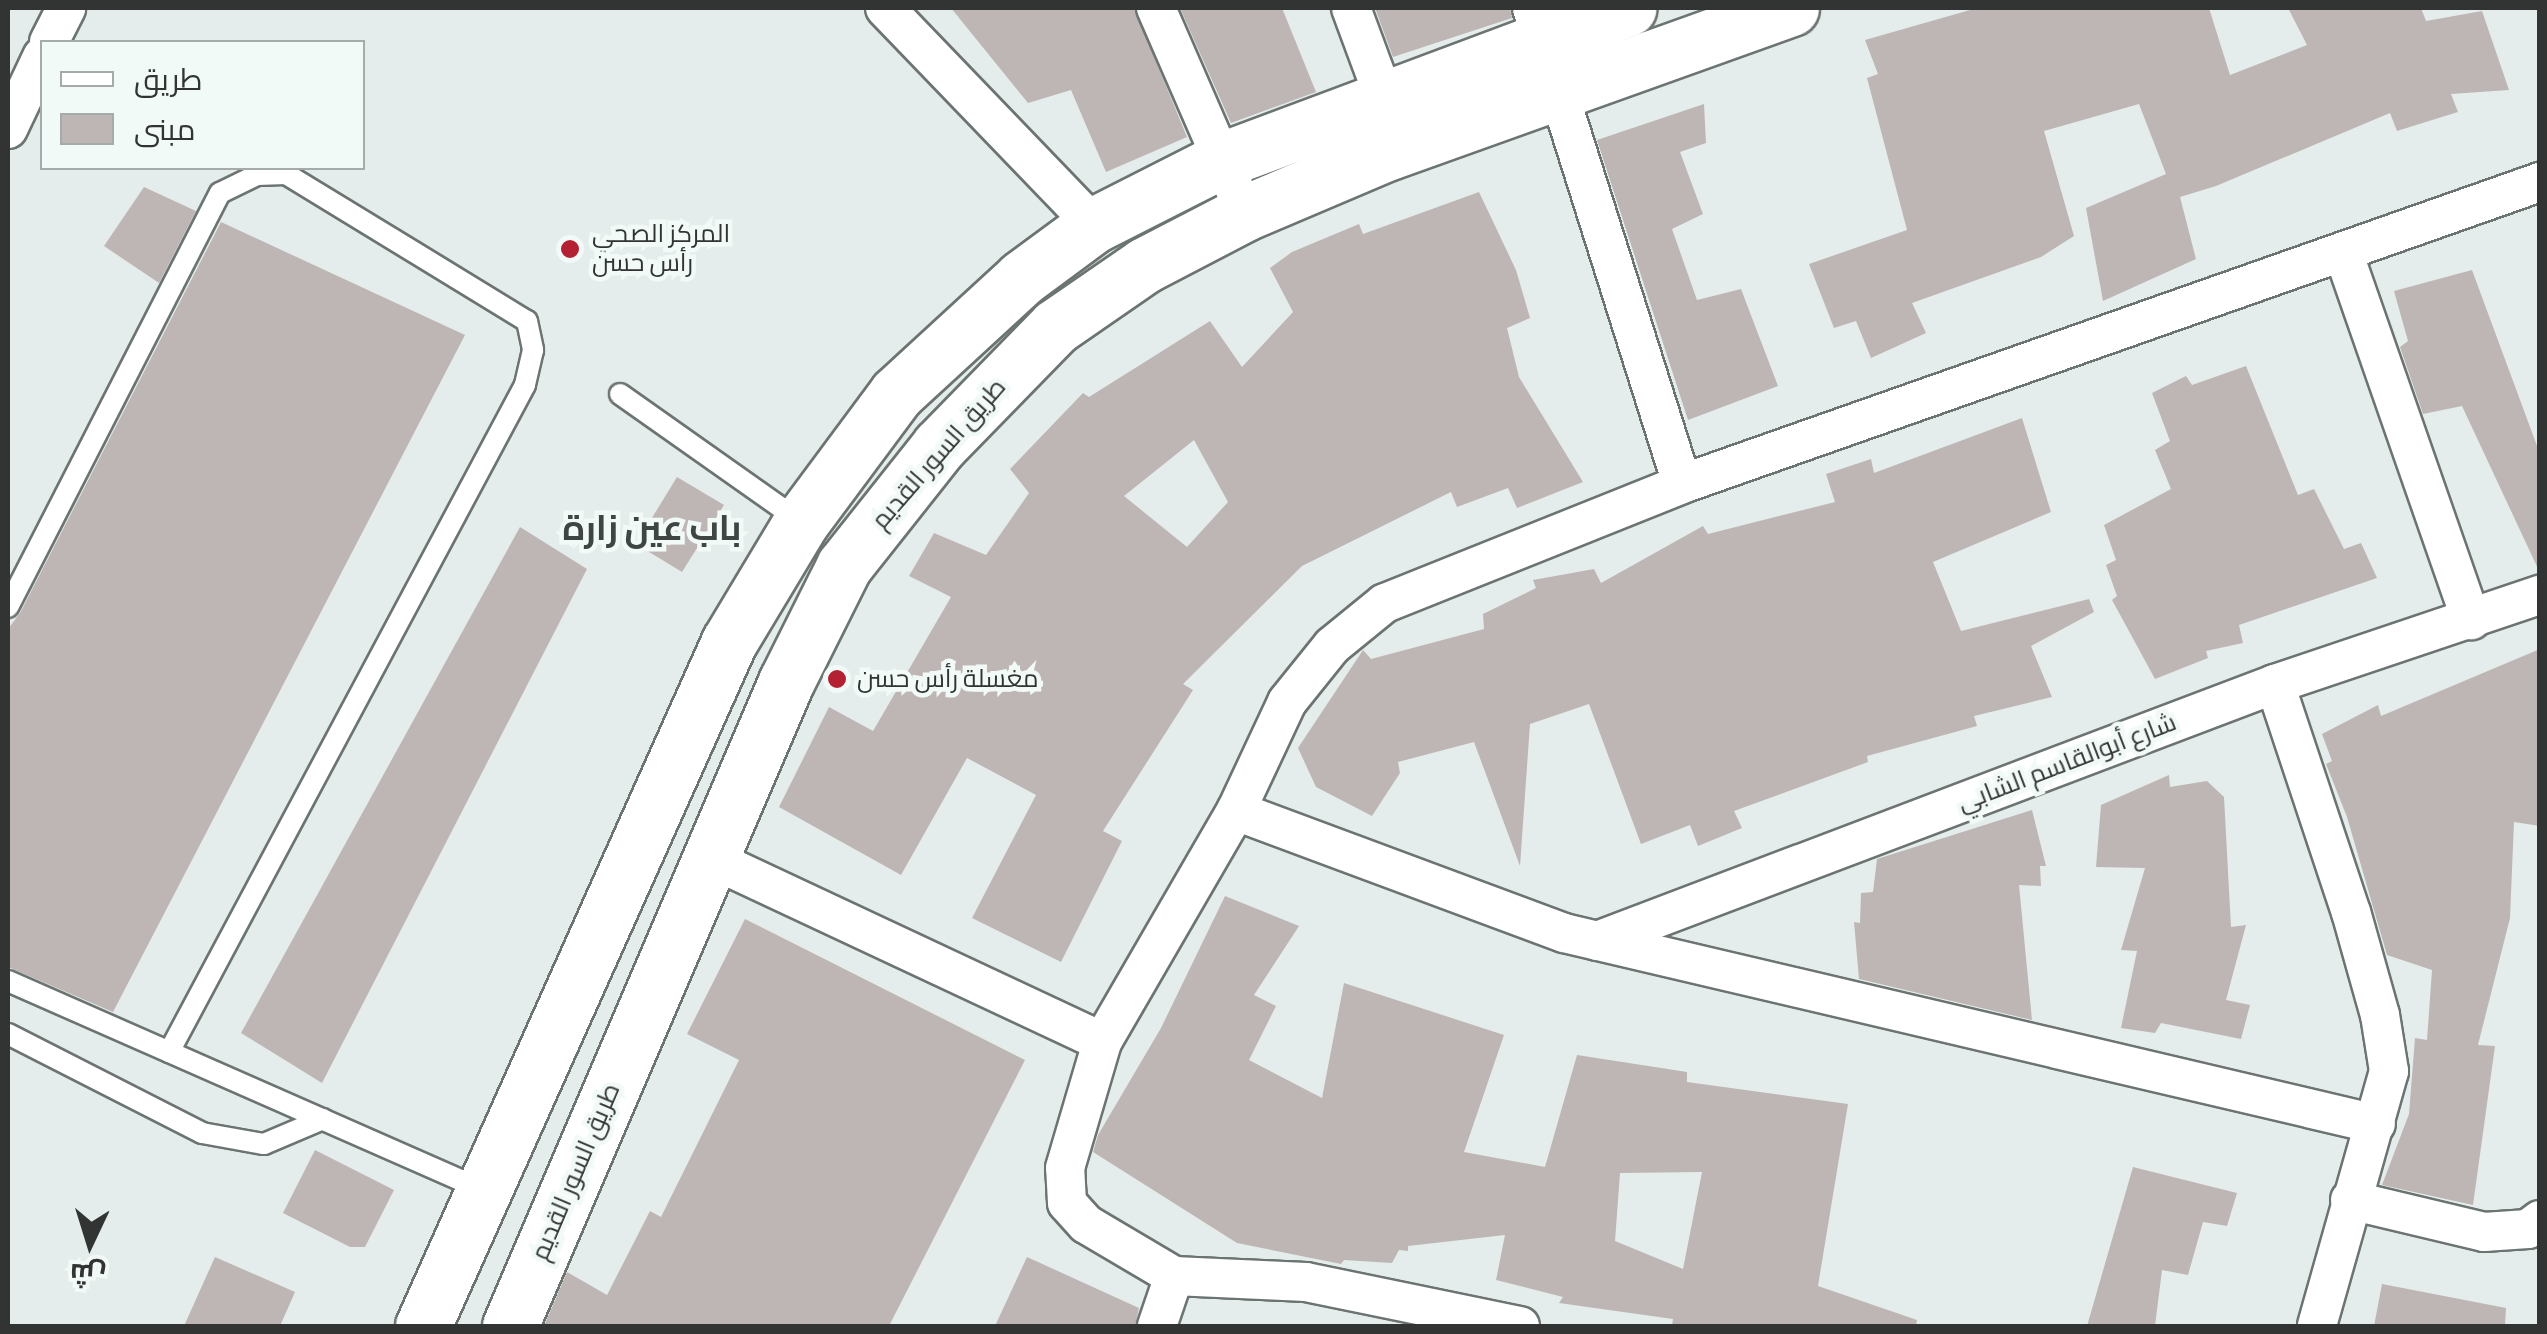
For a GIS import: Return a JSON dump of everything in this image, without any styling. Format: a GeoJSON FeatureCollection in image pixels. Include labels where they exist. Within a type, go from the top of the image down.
{"type":"FeatureCollection","features":[{"type":"Feature","properties":{"kind":"main road","name":"طريق السور القديم"},"geometry":{"type":"LineString","coordinates":[[510,1326],[786,682],[844,566],[939,446],[1055,327],[1145,265],[1245,214],[1545,45],[1628,8]]}},
{"type":"Feature","properties":{"kind":"main road","name":"طريق السور القديم"},"geometry":{"type":"LineString","coordinates":[[423,1326],[729,642],[801,522],[896,394],[1022,278],[1094,224],[1222,160],[1384,97],[1545,45],[1790,8]]}},
{"type":"Feature","properties":{"kind":"main road"},"geometry":{"type":"LineString","coordinates":[[1022,278],[1055,327]]}},
{"type":"Feature","properties":{"kind":"street"},"geometry":{"type":"LineString","coordinates":[[50,40],[66,8]]}},
{"type":"Feature","properties":{"kind":"street"},"geometry":{"type":"LineString","coordinates":[[884,8],[1094,224]]}},
{"type":"Feature","properties":{"kind":"street"},"geometry":{"type":"LineString","coordinates":[[1156,8],[1245,214]]}},
{"type":"Feature","properties":{"kind":"street"},"geometry":{"type":"LineString","coordinates":[[1352,8],[1384,97]]}},
{"type":"Feature","properties":{"kind":"street"},"geometry":{"type":"LineString","coordinates":[[1545,45],[1682,484]]}},
{"type":"Feature","properties":{"kind":"street"},"geometry":{"type":"LineString","coordinates":[[8,129],[40,61]]}},
{"type":"Feature","properties":{"kind":"street"},"geometry":{"type":"LineString","coordinates":[[1520,1326],[1306,1282],[1174,1276],[1086,1224],[1067,1203],[1065,1168],[1102,1042],[1236,812],[1288,702],[1332,646],[1386,604],[1682,484],[2540,182]]}},
{"type":"Feature","properties":{"kind":"street"},"geometry":{"type":"LineString","coordinates":[[2343,252],[2472,620]]}},
{"type":"Feature","properties":{"kind":"street","name":"شارع أبوالقاسم الشابي"},"geometry":{"type":"LineString","coordinates":[[1598,941],[2275,684],[2540,595]]}},
{"type":"Feature","properties":{"kind":"street"},"geometry":{"type":"LineString","coordinates":[[2275,684],[2351,912],[2380,1015],[2389,1071],[2318,1326]]}},
{"type":"Feature","properties":{"kind":"street"},"geometry":{"type":"LineString","coordinates":[[1236,812],[1564,933],[2376,1124]]}},
{"type":"Feature","properties":{"kind":"street"},"geometry":{"type":"LineString","coordinates":[[710,858],[1102,1042]]}},
{"type":"Feature","properties":{"kind":"street"},"geometry":{"type":"LineString","coordinates":[[2350,1200],[2484,1232],[2528,1229],[2540,1220]]}},
{"type":"Feature","properties":{"kind":"street"},"geometry":{"type":"LineString","coordinates":[[1157,1326],[1174,1276]]}},
{"type":"Feature","properties":{"kind":"lane"},"geometry":{"type":"LineString","coordinates":[[8,607],[220,193],[257,176],[286,174],[527,321],[532,350],[525,385],[169,1052]]}},
{"type":"Feature","properties":{"kind":"lane"},"geometry":{"type":"LineString","coordinates":[[620,394],[801,522]]}},
{"type":"Feature","properties":{"kind":"lane"},"geometry":{"type":"LineString","coordinates":[[8,981],[485,1190]]}},
{"type":"Feature","properties":{"kind":"lane"},"geometry":{"type":"LineString","coordinates":[[8,1034],[202,1133],[264,1144],[323,1119]]}},
{"type":"Feature","properties":{"kind":"building"},"geometry":{"type":"Polygon","coordinates":[[[951,8],[1134,8],[1187,137],[1106,172],[1071,90],[1028,103],[951,8]]]}},
{"type":"Feature","properties":{"kind":"building"},"geometry":{"type":"Polygon","coordinates":[[[1180,8],[1282,8],[1316,92],[1231,123],[1180,8]]]}},
{"type":"Feature","properties":{"kind":"building"},"geometry":{"type":"Polygon","coordinates":[[[1375,8],[1510,8],[1512,18],[1393,57],[1375,8]]]}},
{"type":"Feature","properties":{"kind":"building"},"geometry":{"type":"Polygon","coordinates":[[[1977,8],[2209,8],[2230,75],[2307,45],[2288,8],[2421,8],[2426,21],[2482,11],[2509,90],[2451,94],[2458,112],[2397,131],[2390,113],[2216,186],[2180,197],[2196,259],[2103,301],[2086,208],[2166,174],[2139,104],[2044,131],[2074,236],[2041,257],[1912,303],[1926,333],[1871,358],[1856,321],[1834,328],[1809,264],[1907,230],[1867,78],[1878,74],[1865,40],[1977,8]]]}},
{"type":"Feature","properties":{"kind":"building"},"geometry":{"type":"Polygon","coordinates":[[[1704,104],[1706,143],[1680,152],[1703,214],[1672,229],[1697,300],[1741,289],[1778,386],[1688,420],[1597,140],[1704,104]]]}},
{"type":"Feature","properties":{"kind":"building"},"geometry":{"type":"Polygon","coordinates":[[[144,187],[196,211],[159,283],[104,246],[144,187]]]}},
{"type":"Feature","properties":{"kind":"building"},"geometry":{"type":"Polygon","coordinates":[[[1479,192],[1516,270],[1530,318],[1507,328],[1519,377],[1583,482],[1517,508],[1508,488],[1457,507],[1451,492],[1302,566],[1183,684],[1193,690],[1103,831],[1122,841],[1061,962],[972,918],[1036,795],[967,758],[901,875],[779,807],[829,707],[873,731],[951,597],[909,576],[934,533],[986,555],[1029,493],[1010,469],[1083,393],[1089,397],[1210,321],[1242,367],[1293,312],[1270,268],[1292,252],[1359,224],[1363,234],[1479,192]],[[1194,440],[1124,496],[1187,547],[1228,502],[1194,440]]]}},
{"type":"Feature","properties":{"kind":"building"},"geometry":{"type":"Polygon","coordinates":[[[221,222],[465,335],[113,1012],[8,967],[8,629],[20,613],[221,222]]]}},
{"type":"Feature","properties":{"kind":"building"},"geometry":{"type":"Polygon","coordinates":[[[2472,270],[2540,454],[2540,573],[2462,406],[2423,414],[2400,347],[2408,341],[2394,291],[2472,270]]]}},
{"type":"Feature","properties":{"kind":"building"},"geometry":{"type":"Polygon","coordinates":[[[2246,366],[2298,495],[2314,489],[2344,549],[2361,543],[2377,578],[2239,625],[2243,643],[2206,651],[2208,658],[2155,679],[2112,600],[2117,596],[2106,565],[2116,560],[2104,525],[2171,489],[2155,450],[2170,441],[2152,393],[2186,376],[2192,385],[2246,366]]]}},
{"type":"Feature","properties":{"kind":"building"},"geometry":{"type":"Polygon","coordinates":[[[2022,418],[2051,512],[1933,562],[1961,631],[2089,599],[2094,612],[2031,646],[2052,697],[1974,716],[1977,726],[1867,756],[1868,762],[1734,811],[1742,828],[1698,846],[1690,825],[1641,844],[1589,704],[1530,724],[1520,866],[1474,742],[1398,762],[1400,773],[1372,816],[1316,787],[1298,748],[1363,650],[1371,659],[1484,629],[1483,614],[1536,588],[1533,580],[1594,569],[1601,583],[1703,526],[1708,534],[1835,502],[1826,474],[1871,459],[1874,473],[2022,418]]]}},
{"type":"Feature","properties":{"kind":"building"},"geometry":{"type":"Polygon","coordinates":[[[677,477],[724,505],[682,572],[636,544],[677,477]]]}},
{"type":"Feature","properties":{"kind":"building"},"geometry":{"type":"Polygon","coordinates":[[[520,527],[587,569],[322,1083],[241,1033],[520,527]]]}},
{"type":"Feature","properties":{"kind":"building"},"geometry":{"type":"Polygon","coordinates":[[[2540,649],[2540,826],[2514,822],[2510,918],[2478,1045],[2495,1046],[2473,1205],[2382,1185],[2409,1114],[2415,1038],[2427,1040],[2432,970],[2387,955],[2347,817],[2326,764],[2332,761],[2322,734],[2378,705],[2381,716],[2540,649]]]}},
{"type":"Feature","properties":{"kind":"building"},"geometry":{"type":"Polygon","coordinates":[[[2169,775],[2170,787],[2207,781],[2224,797],[2231,927],[2246,925],[2226,1000],[2250,1005],[2241,1039],[2161,1023],[2155,1033],[2121,1028],[2137,951],[2121,950],[2145,868],[2096,867],[2101,805],[2169,775]]]}},
{"type":"Feature","properties":{"kind":"building"},"geometry":{"type":"Polygon","coordinates":[[[2032,810],[2046,866],[2040,866],[2041,886],[2019,885],[2032,1020],[1859,979],[1854,922],[1860,923],[1861,893],[1873,892],[1877,859],[2032,810]]]}},
{"type":"Feature","properties":{"kind":"building"},"geometry":{"type":"Polygon","coordinates":[[[1225,896],[1299,926],[1254,995],[1276,1006],[1249,1060],[1322,1098],[1344,983],[1504,1035],[1464,1152],[1545,1167],[1577,1055],[1687,1072],[1687,1082],[1848,1104],[1818,1286],[1917,1320],[1916,1326],[1672,1326],[1673,1319],[1559,1303],[1563,1297],[1496,1280],[1505,1235],[1408,1246],[1408,1251],[1399,1250],[1392,1263],[1344,1260],[1341,1264],[1237,1243],[1093,1152],[1098,1135],[1161,1028],[1225,896]],[[1702,1172],[1620,1173],[1615,1241],[1683,1269],[1702,1172]]]}},
{"type":"Feature","properties":{"kind":"building"},"geometry":{"type":"Polygon","coordinates":[[[745,919],[1025,1060],[889,1326],[544,1326],[567,1272],[607,1295],[650,1211],[661,1217],[739,1060],[687,1034],[745,919]]]}},
{"type":"Feature","properties":{"kind":"building"},"geometry":{"type":"Polygon","coordinates":[[[315,1150],[394,1190],[365,1247],[350,1247],[283,1213],[315,1150]]]}},
{"type":"Feature","properties":{"kind":"building"},"geometry":{"type":"Polygon","coordinates":[[[2133,1167],[2237,1193],[2227,1226],[2203,1222],[2188,1275],[2162,1270],[2155,1326],[2087,1326],[2133,1167]]]}},
{"type":"Feature","properties":{"kind":"building"},"geometry":{"type":"Polygon","coordinates":[[[215,1257],[295,1292],[280,1326],[184,1326],[215,1257]]]}},
{"type":"Feature","properties":{"kind":"building"},"geometry":{"type":"Polygon","coordinates":[[[1027,1257],[1139,1308],[1135,1326],[995,1326],[1027,1257]]]}},
{"type":"Feature","properties":{"kind":"building"},"geometry":{"type":"Polygon","coordinates":[[[2382,1284],[2506,1308],[2505,1326],[2374,1326],[2382,1284]]]}},
{"type":"Feature","properties":{"kind":"place","name":"المركز الصحي رأس حسن"},"geometry":{"type":"Point","coordinates":[570,249]}},
{"type":"Feature","properties":{"kind":"place","name":"مغسلة رأس حسن"},"geometry":{"type":"Point","coordinates":[837,679]}},
{"type":"Feature","properties":{"kind":"district","name":"باب عين زارة"},"geometry":{"type":"Point","coordinates":[652,528]}}]}
